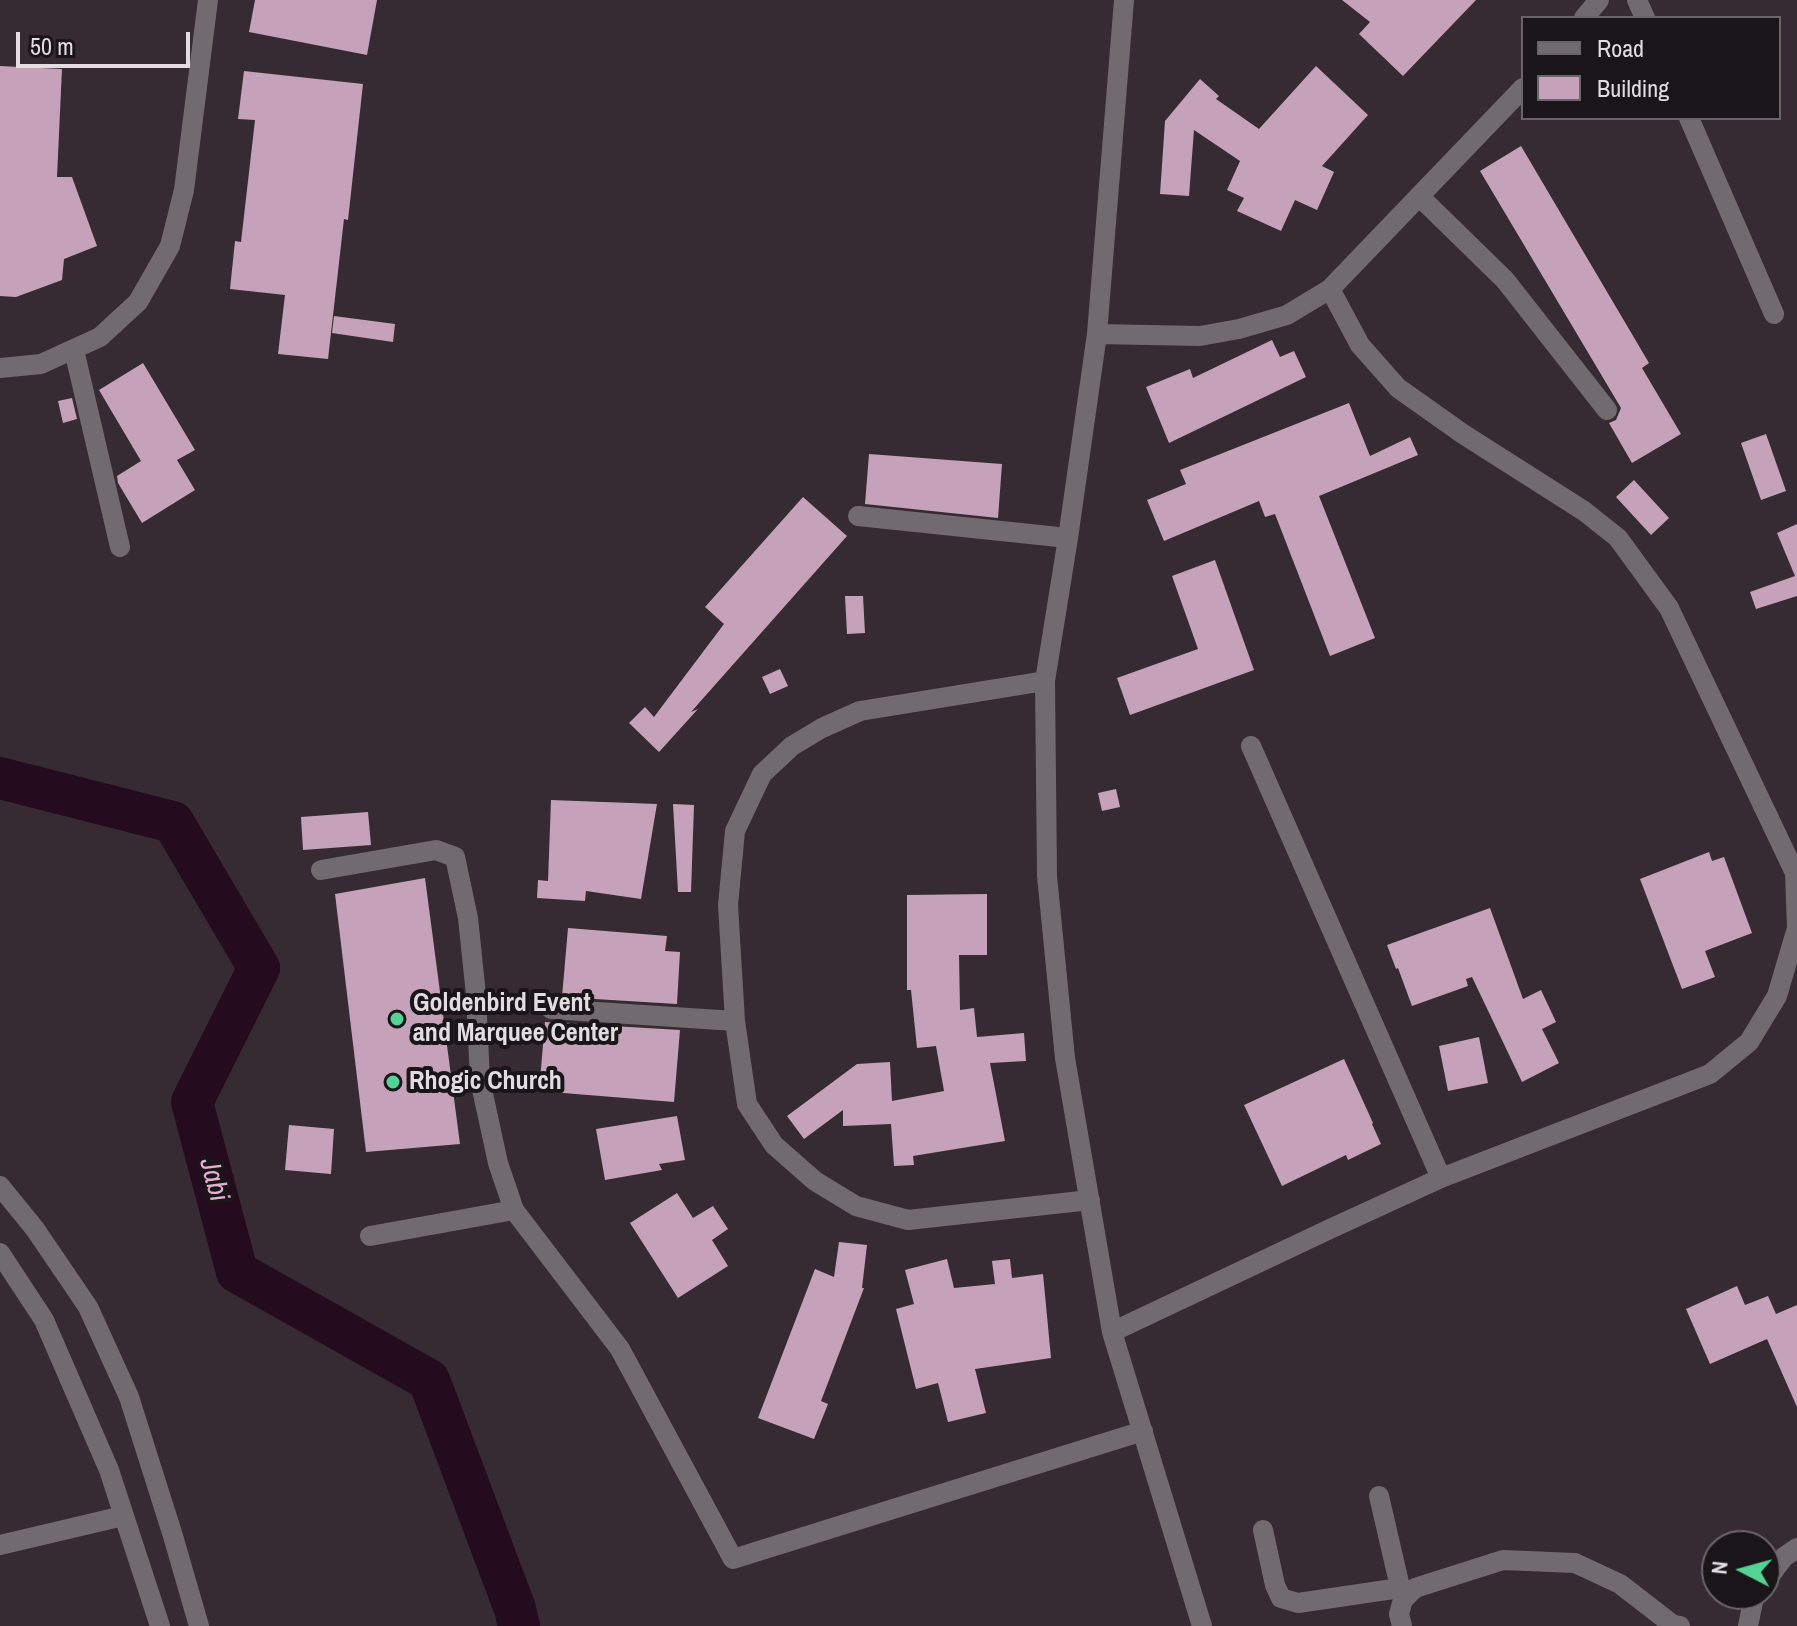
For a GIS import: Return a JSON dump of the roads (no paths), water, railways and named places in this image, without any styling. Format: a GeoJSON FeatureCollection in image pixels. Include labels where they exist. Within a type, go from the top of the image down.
{"type":"FeatureCollection","features":[{"type":"Feature","properties":{"kind":"street"},"geometry":{"type":"LineString","coordinates":[[0,368],[41,364],[100,337],[138,302],[170,246],[184,190],[208,0]]}},
{"type":"Feature","properties":{"kind":"street"},"geometry":{"type":"LineString","coordinates":[[1124,0],[1097,334],[1045,681],[1047,876],[1065,1058],[1112,1332],[1202,1626]]}},
{"type":"Feature","properties":{"kind":"street"},"geometry":{"type":"LineString","coordinates":[[1586,16],[1599,0]]}},
{"type":"Feature","properties":{"kind":"street"},"geometry":{"type":"LineString","coordinates":[[1097,334],[1200,336],[1287,315],[1330,289],[1521,90]]}},
{"type":"Feature","properties":{"kind":"street"},"geometry":{"type":"LineString","coordinates":[[1690,120],[1774,314]]}},
{"type":"Feature","properties":{"kind":"street"},"geometry":{"type":"LineString","coordinates":[[1419,196],[1505,280],[1607,410]]}},
{"type":"Feature","properties":{"kind":"street"},"geometry":{"type":"LineString","coordinates":[[1112,1332],[1441,1178],[1710,1074],[1749,1042],[1777,996],[1797,928],[1795,873],[1669,608],[1618,538],[1584,511],[1463,434],[1398,388],[1360,345],[1330,289]]}},
{"type":"Feature","properties":{"kind":"street"},"geometry":{"type":"LineString","coordinates":[[74,350],[120,547]]}},
{"type":"Feature","properties":{"kind":"street"},"geometry":{"type":"LineString","coordinates":[[858,516],[1068,538]]}},
{"type":"Feature","properties":{"kind":"street"},"geometry":{"type":"LineString","coordinates":[[1045,681],[860,711],[792,746],[762,774],[735,831],[728,905],[735,1021],[747,1104],[774,1145],[815,1181],[856,1206],[908,1220],[1090,1200]]}},
{"type":"Feature","properties":{"kind":"street"},"geometry":{"type":"LineString","coordinates":[[1251,746],[1441,1178]]}},
{"type":"Feature","properties":{"kind":"street"},"geometry":{"type":"LineString","coordinates":[[321,870],[436,850],[455,857],[468,918],[480,1080],[498,1163],[514,1210],[620,1349],[733,1559],[1143,1431]]}},
{"type":"Feature","properties":{"kind":"street"},"geometry":{"type":"LineString","coordinates":[[551,1009],[735,1021]]}},
{"type":"Feature","properties":{"kind":"street"},"geometry":{"type":"LineString","coordinates":[[0,1186],[35,1229],[88,1307],[129,1397],[199,1626]]}},
{"type":"Feature","properties":{"kind":"street"},"geometry":{"type":"LineString","coordinates":[[370,1236],[514,1210]]}},
{"type":"Feature","properties":{"kind":"street"},"geometry":{"type":"LineString","coordinates":[[0,1253],[44,1320],[109,1470],[160,1626]]}},
{"type":"Feature","properties":{"kind":"street"},"geometry":{"type":"LineString","coordinates":[[1379,1496],[1401,1594],[1399,1614],[1402,1626]]}},
{"type":"Feature","properties":{"kind":"street"},"geometry":{"type":"LineString","coordinates":[[0,1545],[123,1516]]}},
{"type":"Feature","properties":{"kind":"street"},"geometry":{"type":"LineString","coordinates":[[1263,1530],[1275,1585],[1281,1598],[1298,1603],[1401,1594],[1503,1560],[1575,1563],[1620,1584],[1673,1625],[1680,1626]]}},
{"type":"Feature","properties":{"kind":"street"},"geometry":{"type":"LineString","coordinates":[[1781,1561],[1797,1548]]}},
{"type":"Feature","properties":{"kind":"waterway","name":"Jabi"},"geometry":{"type":"LineString","coordinates":[[0,778],[173,822],[259,968],[192,1102],[237,1272],[429,1380],[519,1626]]}},
{"type":"Feature","properties":{"kind":"place","name":"Goldenbird Event and Marquee Center"},"geometry":{"type":"Point","coordinates":[397,1019]}},
{"type":"Feature","properties":{"kind":"place","name":"Rhogic Church"},"geometry":{"type":"Point","coordinates":[393,1082]}}]}
